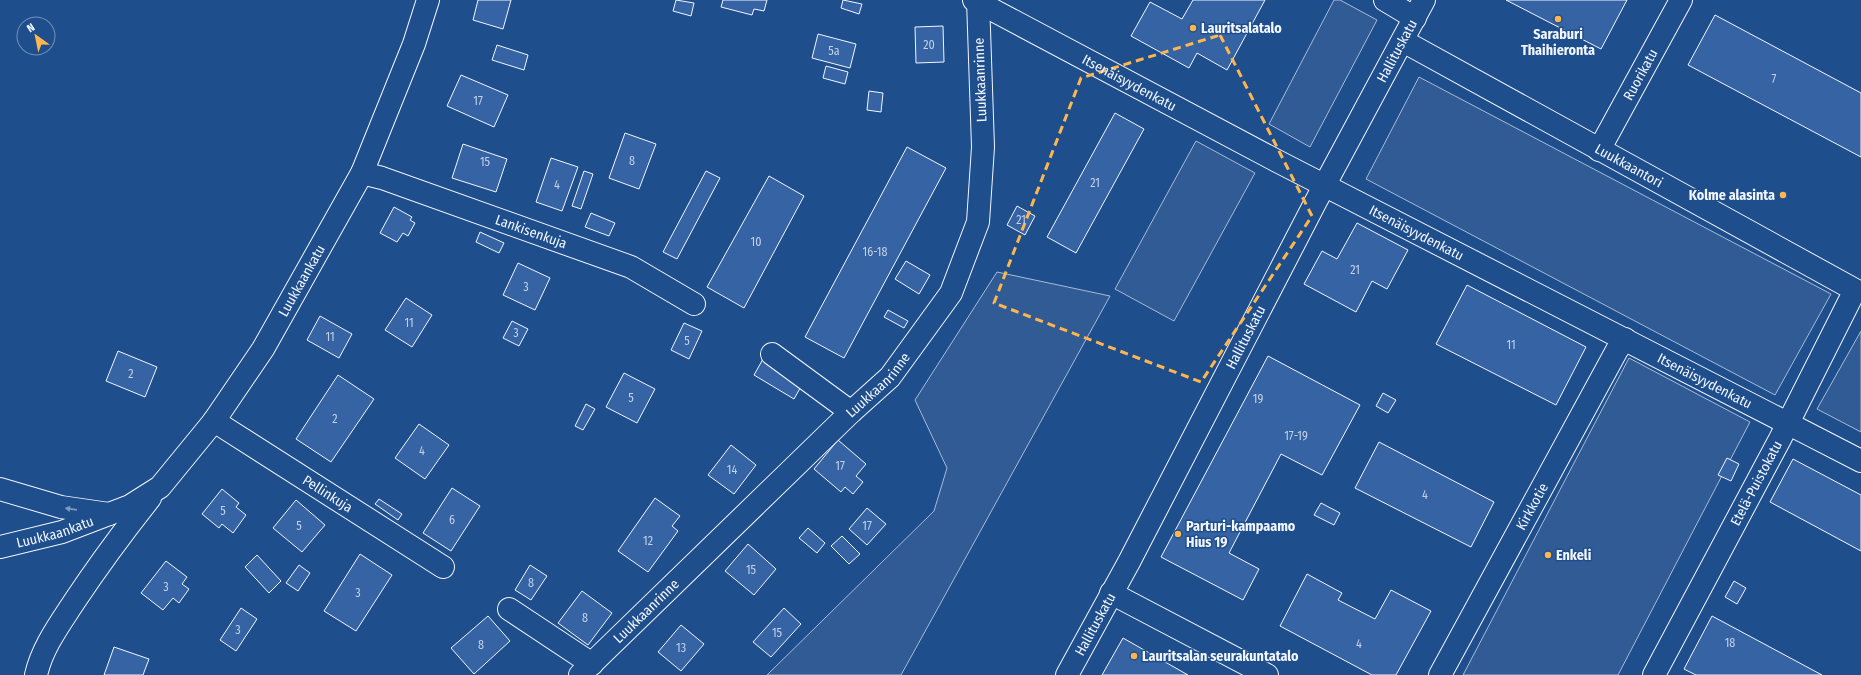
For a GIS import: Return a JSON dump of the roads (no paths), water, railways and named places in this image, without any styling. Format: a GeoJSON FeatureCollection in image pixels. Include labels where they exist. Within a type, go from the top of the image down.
{"type":"FeatureCollection","features":[{"type":"Feature","properties":{"kind":"street","name":"Luukkaankatu"},"geometry":{"type":"LineString","coordinates":[[0,547],[62,532],[130,506],[160,486],[214,421],[263,350],[362,173],[414,44],[428,0]]}},
{"type":"Feature","properties":{"kind":"street","name":"Itsenäisyydenkatu"},"geometry":{"type":"LineString","coordinates":[[976,0],[1326,185],[1861,461]]}},
{"type":"Feature","properties":{"kind":"street","name":"Luukkaanrinne"},"geometry":{"type":"LineString","coordinates":[[586,669],[851,412],[890,378],[951,293],[978,222],[983,147],[976,0]]}},
{"type":"Feature","properties":{"kind":"street"},"geometry":{"type":"LineString","coordinates":[[1385,0],[1420,9]]}},
{"type":"Feature","properties":{"kind":"street","name":"Ruorikatu"},"geometry":{"type":"LineString","coordinates":[[1599,150],[1681,0]]}},
{"type":"Feature","properties":{"kind":"street","name":"Hallituskatu"},"geometry":{"type":"LineString","coordinates":[[1067,675],[1420,9]]}},
{"type":"Feature","properties":{"kind":"street","name":"Luukkaantori"},"geometry":{"type":"LineString","coordinates":[[1403,42],[1855,290]]}},
{"type":"Feature","properties":{"kind":"street","name":"Lankisenkuja"},"geometry":{"type":"LineString","coordinates":[[362,173],[382,178],[631,267],[694,304]]}},
{"type":"Feature","properties":{"kind":"street","name":"Etelä-Puistokatu"},"geometry":{"type":"LineString","coordinates":[[1654,675],[1787,424],[1855,290]]}},
{"type":"Feature","properties":{"kind":"street","name":"Kirkkotie"},"geometry":{"type":"LineString","coordinates":[[1440,675],[1609,364],[1625,339]]}},
{"type":"Feature","properties":{"kind":"street"},"geometry":{"type":"LineString","coordinates":[[772,354],[851,412]]}},
{"type":"Feature","properties":{"kind":"street","name":"Pellinkuja"},"geometry":{"type":"LineString","coordinates":[[214,421],[442,567]]}},
{"type":"Feature","properties":{"kind":"street"},"geometry":{"type":"LineString","coordinates":[[36,675],[39,658],[58,626],[107,554],[160,486]]}},
{"type":"Feature","properties":{"kind":"street","name":"Luukkaankatu"},"geometry":{"type":"LineString","coordinates":[[0,489],[61,507],[110,514]]}},
{"type":"Feature","properties":{"kind":"street"},"geometry":{"type":"LineString","coordinates":[[1111,594],[1267,675]]}},
{"type":"Feature","properties":{"kind":"street"},"geometry":{"type":"LineString","coordinates":[[509,608],[586,669]]}},
{"type":"Feature","properties":{"kind":"place","name":"Saraburi Thaihieronta"},"geometry":{"type":"Point","coordinates":[1558,19]}},
{"type":"Feature","properties":{"kind":"place","name":"Lauritsalatalo"},"geometry":{"type":"Point","coordinates":[1193,28]}},
{"type":"Feature","properties":{"kind":"place","name":"Kolme alasinta"},"geometry":{"type":"Point","coordinates":[1783,195]}},
{"type":"Feature","properties":{"kind":"place","name":"Parturi-kampaamo Hius 19"},"geometry":{"type":"Point","coordinates":[1178,534]}},
{"type":"Feature","properties":{"kind":"place","name":"Enkeli"},"geometry":{"type":"Point","coordinates":[1548,555]}},
{"type":"Feature","properties":{"kind":"place","name":"Lauritsalan seurakuntatalo"},"geometry":{"type":"Point","coordinates":[1134,656]}}]}
